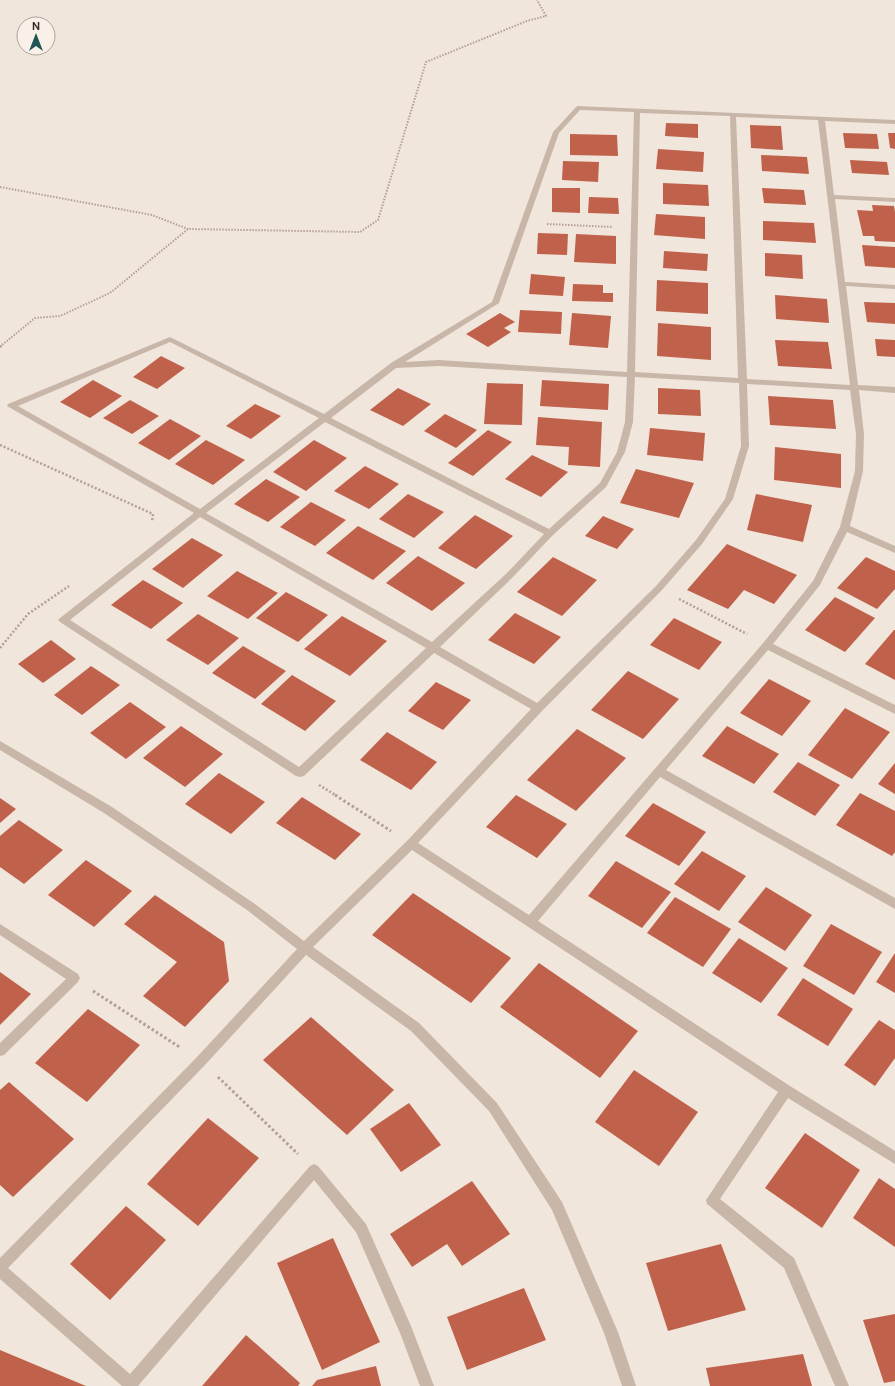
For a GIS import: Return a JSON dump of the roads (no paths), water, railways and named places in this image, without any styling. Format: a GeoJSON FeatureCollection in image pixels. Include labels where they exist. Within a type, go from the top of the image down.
{"type":"FeatureCollection","features":[{"type":"Feature","properties":{"kind":"street"},"geometry":{"type":"LineString","coordinates":[[637,110],[631,373],[628,422],[621,452],[602,485],[550,532],[510,575],[300,774],[63,620],[394,365],[495,303],[556,132],[578,108],[637,110],[733,115],[822,118],[895,122]]}},
{"type":"Feature","properties":{"kind":"street"},"geometry":{"type":"LineString","coordinates":[[0,1266],[201,1061],[305,948],[412,844],[538,708],[659,588],[699,542],[729,499],[745,446],[733,115]]}},
{"type":"Feature","properties":{"kind":"street"},"geometry":{"type":"LineString","coordinates":[[531,921],[767,645],[817,583],[845,527],[860,471],[860,434],[822,118]]}},
{"type":"Feature","properties":{"kind":"street"},"geometry":{"type":"LineString","coordinates":[[832,197],[895,200]]}},
{"type":"Feature","properties":{"kind":"street"},"geometry":{"type":"LineString","coordinates":[[843,284],[895,287]]}},
{"type":"Feature","properties":{"kind":"street"},"geometry":{"type":"LineString","coordinates":[[538,708],[11,406],[170,339],[550,532]]}},
{"type":"Feature","properties":{"kind":"street"},"geometry":{"type":"LineString","coordinates":[[394,365],[439,363],[631,373],[895,390]]}},
{"type":"Feature","properties":{"kind":"street"},"geometry":{"type":"LineString","coordinates":[[845,527],[895,550]]}},
{"type":"Feature","properties":{"kind":"street"},"geometry":{"type":"LineString","coordinates":[[767,645],[895,710]]}},
{"type":"Feature","properties":{"kind":"street"},"geometry":{"type":"LineString","coordinates":[[0,745],[108,810],[250,907],[415,1027],[493,1107],[557,1206],[611,1332],[629,1386]]}},
{"type":"Feature","properties":{"kind":"street"},"geometry":{"type":"LineString","coordinates":[[658,771],[895,904]]}},
{"type":"Feature","properties":{"kind":"street"},"geometry":{"type":"LineString","coordinates":[[412,844],[786,1090],[895,1158]]}},
{"type":"Feature","properties":{"kind":"street"},"geometry":{"type":"LineString","coordinates":[[0,929],[74,978],[0,1051]]}},
{"type":"Feature","properties":{"kind":"street"},"geometry":{"type":"LineString","coordinates":[[786,1090],[712,1200],[789,1262],[842,1386]]}},
{"type":"Feature","properties":{"kind":"street"},"geometry":{"type":"LineString","coordinates":[[0,1270],[130,1384],[314,1170],[361,1228],[400,1316],[427,1386]]}}]}
